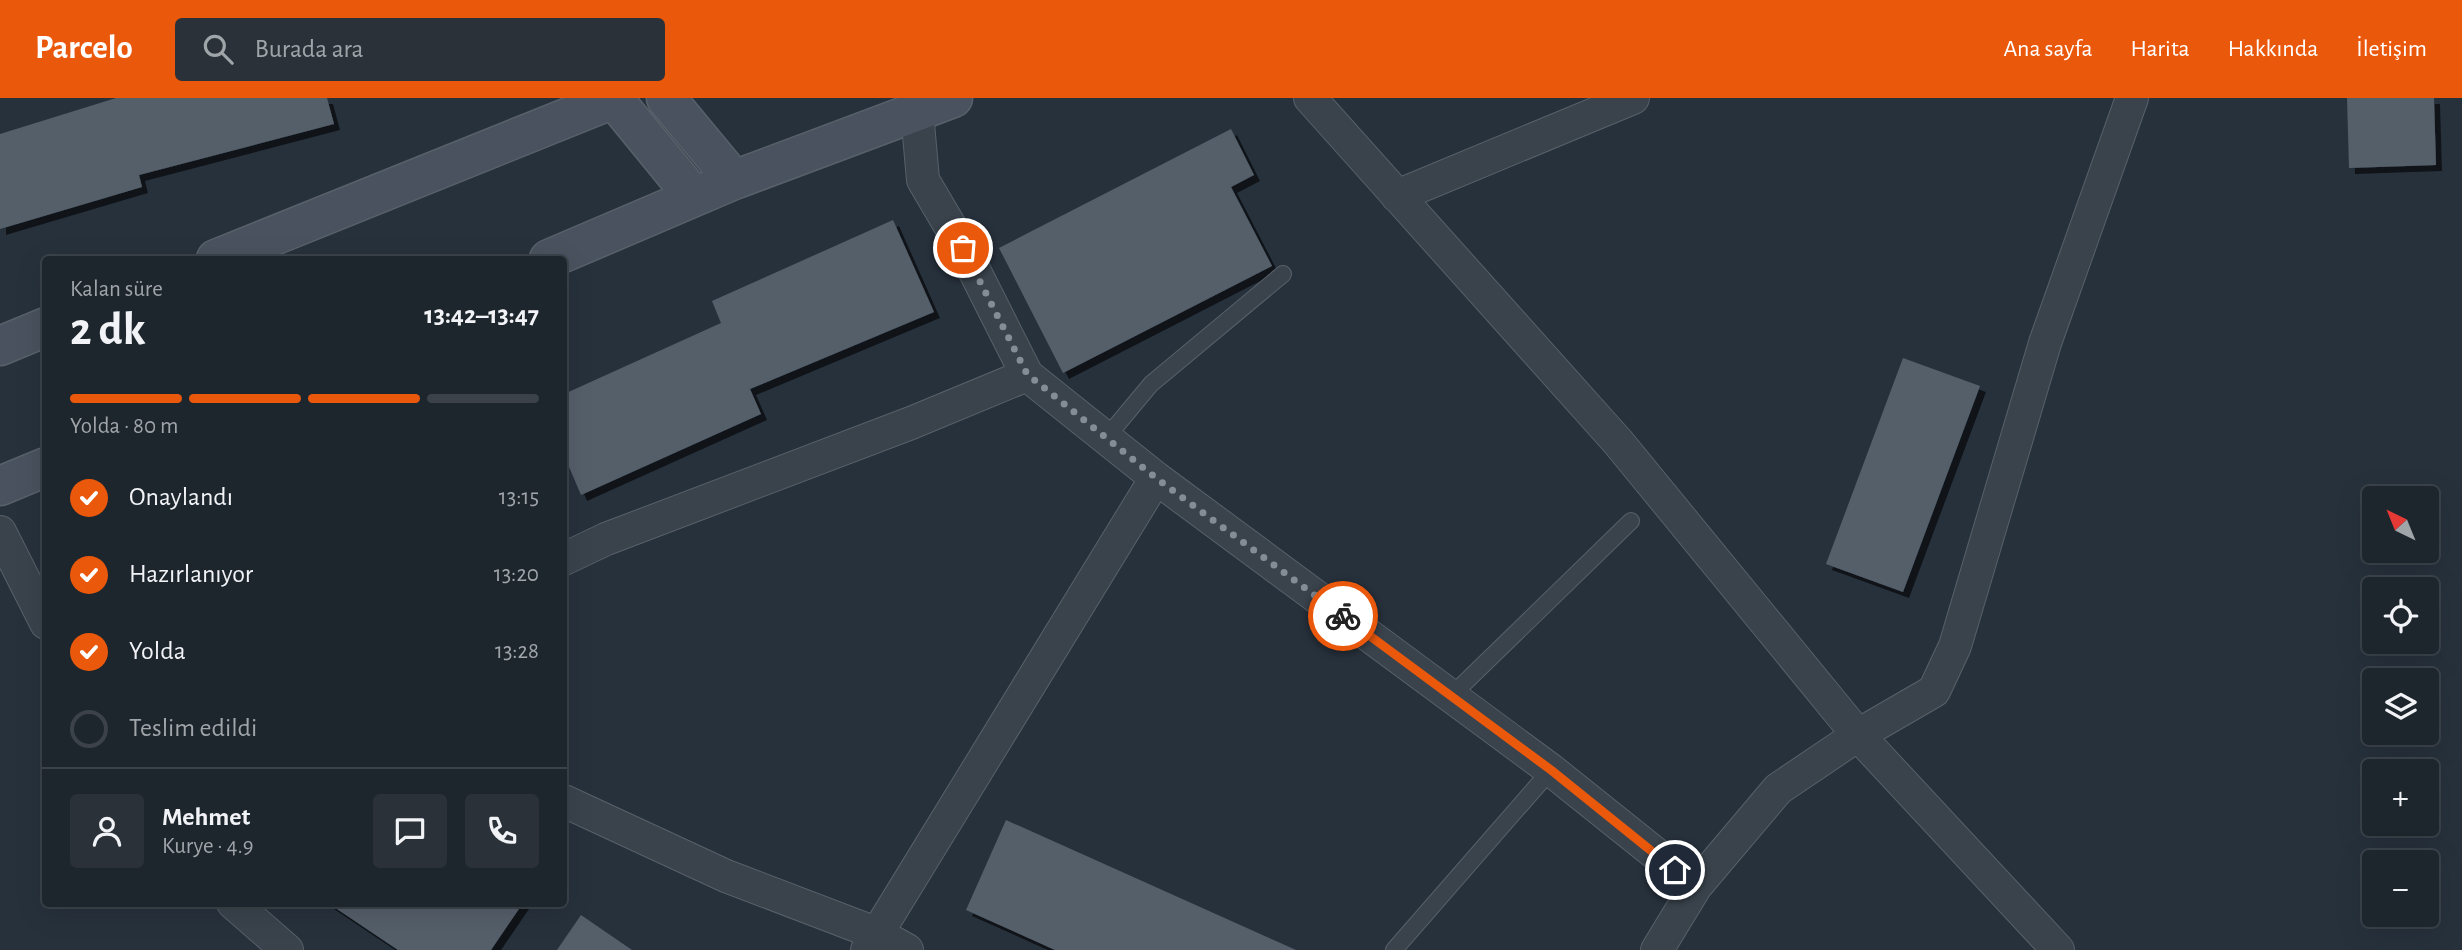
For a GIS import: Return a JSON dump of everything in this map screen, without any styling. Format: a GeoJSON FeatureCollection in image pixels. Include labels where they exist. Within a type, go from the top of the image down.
{"type":"FeatureCollection","features":[{"type":"Feature","properties":{"kind":"main road"},"geometry":{"type":"LineString","coordinates":[[223,256],[614,98],[694,197]]}},
{"type":"Feature","properties":{"kind":"main road"},"geometry":{"type":"LineString","coordinates":[[666,98],[734,180]]}},
{"type":"Feature","properties":{"kind":"main road"},"geometry":{"type":"LineString","coordinates":[[557,256],[734,180],[953,98]]}},
{"type":"Feature","properties":{"kind":"main road"},"geometry":{"type":"LineString","coordinates":[[0,346],[42,329]]}},
{"type":"Feature","properties":{"kind":"main road"},"geometry":{"type":"LineString","coordinates":[[0,486],[42,469]]}},
{"type":"Feature","properties":{"kind":"street"},"geometry":{"type":"LineString","coordinates":[[1310,98],[1618,442],[1858,735],[2058,950]]}},
{"type":"Feature","properties":{"kind":"street"},"geometry":{"type":"LineString","coordinates":[[1397,197],[1633,98]]}},
{"type":"Feature","properties":{"kind":"street"},"geometry":{"type":"LineString","coordinates":[[1657,950],[1696,886],[1778,789],[1858,735],[1934,691],[1955,646],[2045,343],[2132,98]]}},
{"type":"Feature","properties":{"kind":"street"},"geometry":{"type":"LineString","coordinates":[[916,112],[923,180],[963,248],[1027,374],[1156,478],[1551,770],[1696,886]]}},
{"type":"Feature","properties":{"kind":"street"},"geometry":{"type":"LineString","coordinates":[[567,558],[606,539],[911,423],[1027,374]]}},
{"type":"Feature","properties":{"kind":"street"},"geometry":{"type":"LineString","coordinates":[[872,942],[1156,478]]}},
{"type":"Feature","properties":{"kind":"street"},"geometry":{"type":"LineString","coordinates":[[0,533],[42,615]]}},
{"type":"Feature","properties":{"kind":"street"},"geometry":{"type":"LineString","coordinates":[[567,802],[872,942],[907,950]]}},
{"type":"Feature","properties":{"kind":"street"},"geometry":{"type":"LineString","coordinates":[[238,907],[287,950]]}},
{"type":"Feature","properties":{"kind":"lane"},"geometry":{"type":"LineString","coordinates":[[1107,438],[1151,384],[1283,274]]}},
{"type":"Feature","properties":{"kind":"lane"},"geometry":{"type":"LineString","coordinates":[[1451,696],[1631,521]]}},
{"type":"Feature","properties":{"kind":"lane"},"geometry":{"type":"LineString","coordinates":[[1394,950],[1551,770]]}},
{"type":"Feature","properties":{"kind":"building"},"geometry":{"type":"Polygon","coordinates":[[[116,98],[327,98],[334,124],[139,175],[142,187],[0,229],[0,134],[116,98]]]}},
{"type":"Feature","properties":{"kind":"building"},"geometry":{"type":"Polygon","coordinates":[[[2347,98],[2434,98],[2436,165],[2349,168],[2347,98]]]}},
{"type":"Feature","properties":{"kind":"building"},"geometry":{"type":"Polygon","coordinates":[[[1231,129],[1254,175],[1231,187],[1272,266],[1063,373],[999,248],[1231,129]]]}},
{"type":"Feature","properties":{"kind":"building"},"geometry":{"type":"Polygon","coordinates":[[[893,220],[934,312],[750,389],[761,414],[581,495],[567,462],[567,393],[721,323],[712,301],[893,220]]]}},
{"type":"Feature","properties":{"kind":"building"},"geometry":{"type":"Polygon","coordinates":[[[1903,358],[1980,386],[1903,592],[1826,564],[1903,358]]]}},
{"type":"Feature","properties":{"kind":"building"},"geometry":{"type":"Polygon","coordinates":[[[1006,820],[1296,950],[1055,950],[966,910],[1006,820]]]}},
{"type":"Feature","properties":{"kind":"building"},"geometry":{"type":"Polygon","coordinates":[[[334,907],[520,907],[491,950],[398,950],[334,907]]]}},
{"type":"Feature","properties":{"kind":"building"},"geometry":{"type":"Polygon","coordinates":[[[581,915],[632,950],[557,950],[581,915]]]}},
{"type":"Feature","properties":{"kind":"way so far"},"geometry":{"type":"LineString","coordinates":[[963,248],[1027,374],[1156,478],[1343,616]]}},
{"type":"Feature","properties":{"kind":"route"},"geometry":{"type":"LineString","coordinates":[[1343,616],[1551,770],[1675,870]]}}]}
